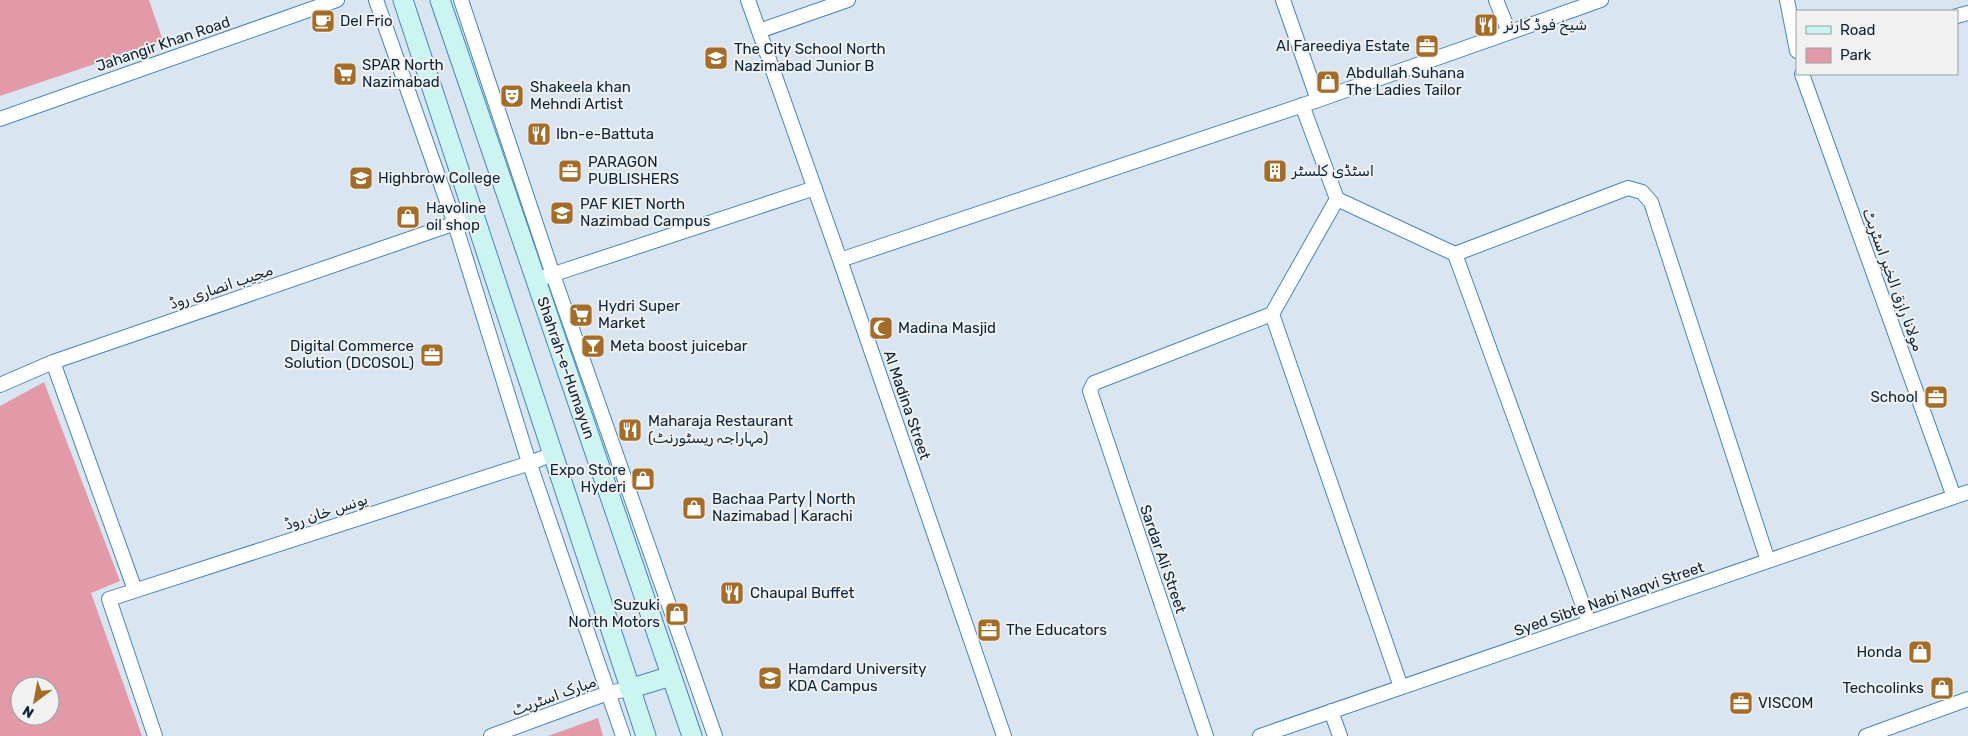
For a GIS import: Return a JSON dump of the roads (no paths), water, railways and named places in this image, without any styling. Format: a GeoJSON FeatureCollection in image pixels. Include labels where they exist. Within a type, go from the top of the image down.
{"type":"FeatureCollection","features":[{"type":"Feature","properties":{"kind":"main road"},"geometry":{"type":"LineString","coordinates":[[403,0],[473,217],[494,274],[646,736]]}},
{"type":"Feature","properties":{"kind":"main road","name":"Shahrah-e-Humayun"},"geometry":{"type":"LineString","coordinates":[[440,0],[545,277],[671,676],[692,736]]}},
{"type":"Feature","properties":{"kind":"main road"},"geometry":{"type":"LineString","coordinates":[[629,689],[671,676]]}},
{"type":"Feature","properties":{"kind":"street","name":"Jahangir Khan Road"},"geometry":{"type":"LineString","coordinates":[[0,118],[338,0]]}},
{"type":"Feature","properties":{"kind":"street"},"geometry":{"type":"LineString","coordinates":[[376,0],[455,224],[530,463],[623,736]]}},
{"type":"Feature","properties":{"kind":"street"},"geometry":{"type":"LineString","coordinates":[[461,0],[545,277],[715,736]]}},
{"type":"Feature","properties":{"kind":"street","name":"Al Madina Street"},"geometry":{"type":"LineString","coordinates":[[748,0],[815,188],[1004,736]]}},
{"type":"Feature","properties":{"kind":"street"},"geometry":{"type":"LineString","coordinates":[[759,31],[848,0]]}},
{"type":"Feature","properties":{"kind":"street"},"geometry":{"type":"LineString","coordinates":[[1283,0],[1318,100]]}},
{"type":"Feature","properties":{"kind":"street"},"geometry":{"type":"LineString","coordinates":[[1496,0],[1509,32]]}},
{"type":"Feature","properties":{"kind":"street"},"geometry":{"type":"LineString","coordinates":[[840,260],[1318,100],[1601,0]]}},
{"type":"Feature","properties":{"kind":"street"},"geometry":{"type":"LineString","coordinates":[[1787,0],[1796,46]]}},
{"type":"Feature","properties":{"kind":"street","name":"مولانا رازق الخیر اسٹریٹ"},"geometry":{"type":"LineString","coordinates":[[1802,75],[1954,497]]}},
{"type":"Feature","properties":{"kind":"street"},"geometry":{"type":"LineString","coordinates":[[1302,105],[1337,199],[1455,254],[1589,622]]}},
{"type":"Feature","properties":{"kind":"street"},"geometry":{"type":"LineString","coordinates":[[545,277],[815,188]]}},
{"type":"Feature","properties":{"kind":"street"},"geometry":{"type":"LineString","coordinates":[[1455,254],[1628,188],[1642,192],[1650,202],[1768,561]]}},
{"type":"Feature","properties":{"kind":"street"},"geometry":{"type":"LineString","coordinates":[[1337,199],[1272,314],[1401,687]]}},
{"type":"Feature","properties":{"kind":"street","name":"مجیب انصاری روڈ"},"geometry":{"type":"LineString","coordinates":[[0,385],[53,362],[473,217]]}},
{"type":"Feature","properties":{"kind":"street","name":"Sardar Ali Street"},"geometry":{"type":"LineString","coordinates":[[1206,736],[1090,392],[1094,383],[1272,314]]}},
{"type":"Feature","properties":{"kind":"street"},"geometry":{"type":"LineString","coordinates":[[53,362],[135,590]]}},
{"type":"Feature","properties":{"kind":"street","name":"یونس خان روڈ"},"geometry":{"type":"LineString","coordinates":[[155,736],[109,599],[553,454]]}},
{"type":"Feature","properties":{"kind":"street","name":"Syed Sibte Nabi Naqvi Street"},"geometry":{"type":"LineString","coordinates":[[1260,736],[1968,492]]}},
{"type":"Feature","properties":{"kind":"street","name":"مبارک اسٹریٹ"},"geometry":{"type":"LineString","coordinates":[[491,736],[608,693],[629,689]]}},
{"type":"Feature","properties":{"kind":"street"},"geometry":{"type":"LineString","coordinates":[[1866,736],[1968,699]]}},
{"type":"Feature","properties":{"kind":"street"},"geometry":{"type":"LineString","coordinates":[[1330,711],[1340,736]]}},
{"type":"Feature","properties":{"kind":"place","name":"Del Frio"},"geometry":{"type":"Point","coordinates":[323,21]}},
{"type":"Feature","properties":{"kind":"place","name":"شیخ فوڈ کارنر"},"geometry":{"type":"Point","coordinates":[1486,25]}},
{"type":"Feature","properties":{"kind":"place","name":"Al Fareediya Estate"},"geometry":{"type":"Point","coordinates":[1427,46]}},
{"type":"Feature","properties":{"kind":"place","name":"The City School North Nazimabad Junior B"},"geometry":{"type":"Point","coordinates":[716,58]}},
{"type":"Feature","properties":{"kind":"place","name":"SPAR North Nazimabad"},"geometry":{"type":"Point","coordinates":[345,74]}},
{"type":"Feature","properties":{"kind":"place","name":"Abdullah Suhana The Ladies Tailor"},"geometry":{"type":"Point","coordinates":[1328,82]}},
{"type":"Feature","properties":{"kind":"place","name":"Shakeela khan Mehndi Artist"},"geometry":{"type":"Point","coordinates":[512,96]}},
{"type":"Feature","properties":{"kind":"place","name":"Ibn-e-Battuta"},"geometry":{"type":"Point","coordinates":[539,134]}},
{"type":"Feature","properties":{"kind":"place","name":"PARAGON PUBLISHERS"},"geometry":{"type":"Point","coordinates":[570,171]}},
{"type":"Feature","properties":{"kind":"place","name":"اسٹڈی کلسٹر"},"geometry":{"type":"Point","coordinates":[1275,171]}},
{"type":"Feature","properties":{"kind":"place","name":"Highbrow College"},"geometry":{"type":"Point","coordinates":[361,178]}},
{"type":"Feature","properties":{"kind":"place","name":"PAF KIET North Nazimbad Campus"},"geometry":{"type":"Point","coordinates":[562,213]}},
{"type":"Feature","properties":{"kind":"place","name":"Havoline oil shop"},"geometry":{"type":"Point","coordinates":[408,217]}},
{"type":"Feature","properties":{"kind":"place","name":"Hydri Super Market"},"geometry":{"type":"Point","coordinates":[581,315]}},
{"type":"Feature","properties":{"kind":"place","name":"Madina Masjid"},"geometry":{"type":"Point","coordinates":[881,328]}},
{"type":"Feature","properties":{"kind":"place","name":"Meta boost juicebar"},"geometry":{"type":"Point","coordinates":[593,346]}},
{"type":"Feature","properties":{"kind":"place","name":"Digital Commerce Solution (DCOSOL)"},"geometry":{"type":"Point","coordinates":[432,355]}},
{"type":"Feature","properties":{"kind":"place","name":"School"},"geometry":{"type":"Point","coordinates":[1936,397]}},
{"type":"Feature","properties":{"kind":"place","name":"Maharaja Restaurant (مہاراجہ ریسٹورنٹ)"},"geometry":{"type":"Point","coordinates":[630,430]}},
{"type":"Feature","properties":{"kind":"place","name":"Expo Store Hyderi"},"geometry":{"type":"Point","coordinates":[643,479]}},
{"type":"Feature","properties":{"kind":"place","name":"Bachaa Party | North Nazimabad | Karachi"},"geometry":{"type":"Point","coordinates":[694,508]}},
{"type":"Feature","properties":{"kind":"place","name":"Chaupal Buffet"},"geometry":{"type":"Point","coordinates":[732,593]}},
{"type":"Feature","properties":{"kind":"place","name":"Suzuki North Motors"},"geometry":{"type":"Point","coordinates":[677,614]}},
{"type":"Feature","properties":{"kind":"place","name":"The Educators"},"geometry":{"type":"Point","coordinates":[989,630]}},
{"type":"Feature","properties":{"kind":"place","name":"Honda"},"geometry":{"type":"Point","coordinates":[1920,652]}},
{"type":"Feature","properties":{"kind":"place","name":"Hamdard University KDA Campus"},"geometry":{"type":"Point","coordinates":[770,678]}},
{"type":"Feature","properties":{"kind":"place","name":"Techcolinks"},"geometry":{"type":"Point","coordinates":[1942,688]}},
{"type":"Feature","properties":{"kind":"place","name":"VISCOM"},"geometry":{"type":"Point","coordinates":[1741,703]}}]}
